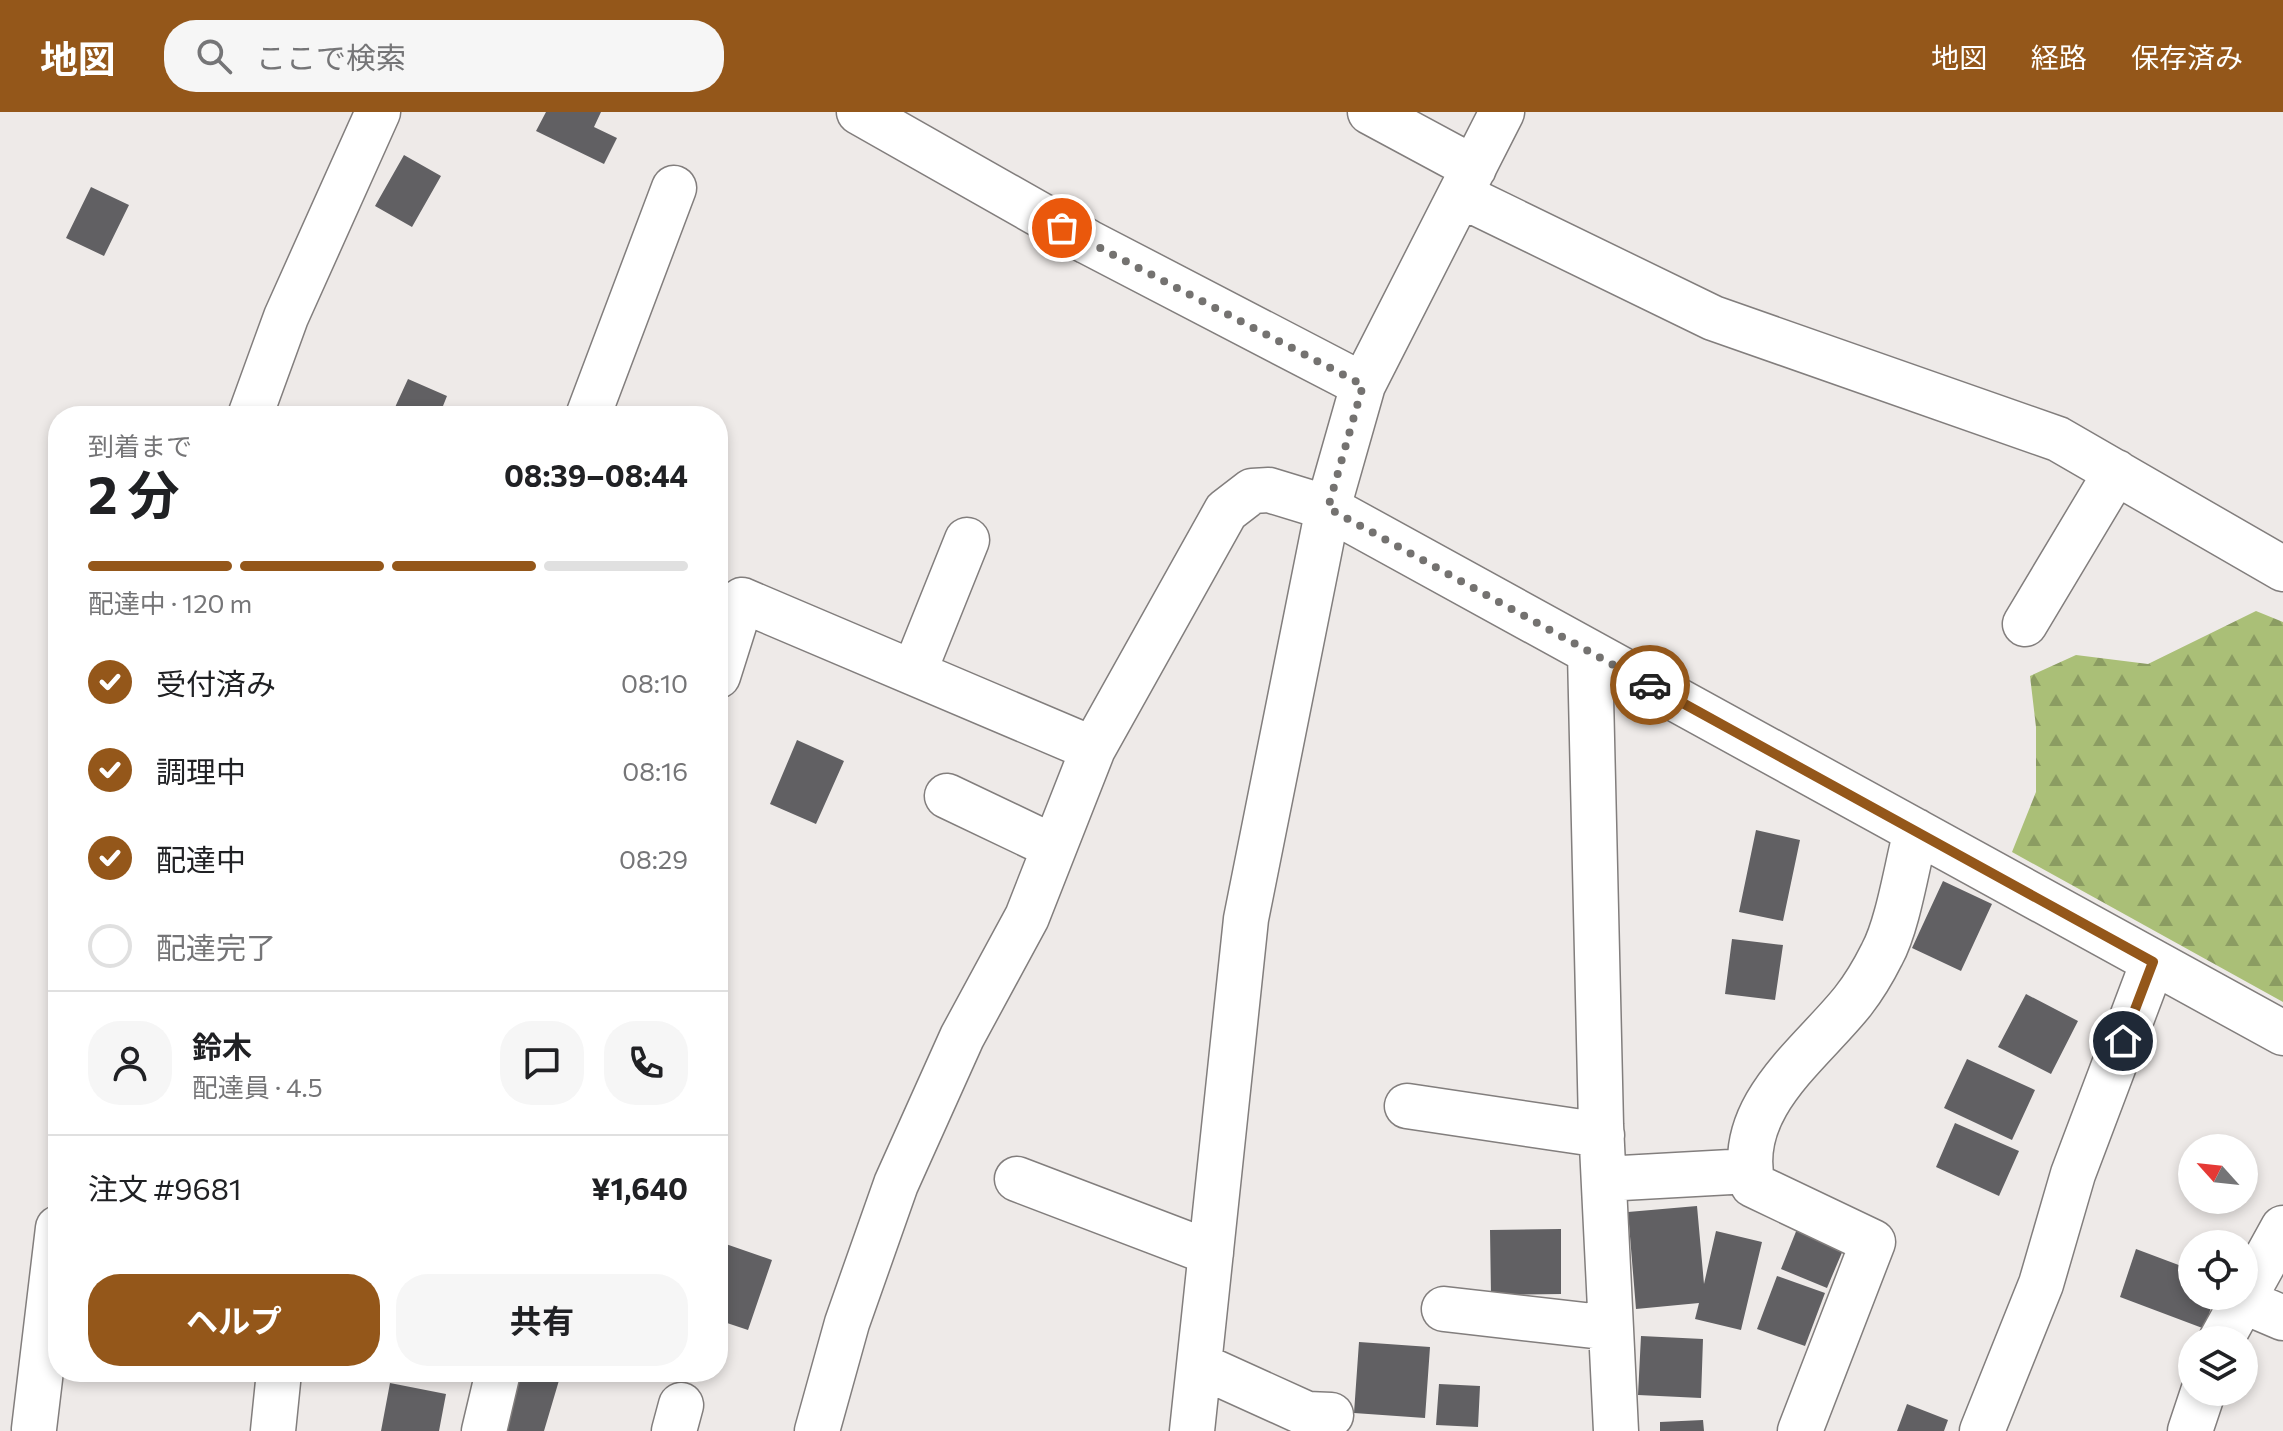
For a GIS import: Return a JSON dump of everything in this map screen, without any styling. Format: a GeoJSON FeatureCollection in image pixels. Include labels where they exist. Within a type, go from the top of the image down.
{"type":"FeatureCollection","features":[{"type":"Feature","properties":{"kind":"street"},"geometry":{"type":"LineString","coordinates":[[254,406],[286,317],[378,112]]}},
{"type":"Feature","properties":{"kind":"street"},"geometry":{"type":"LineString","coordinates":[[859,112],[1088,242],[1363,385]]}},
{"type":"Feature","properties":{"kind":"street"},"geometry":{"type":"LineString","coordinates":[[1370,112],[1467,182],[1713,318],[2058,439],[2283,569]]}},
{"type":"Feature","properties":{"kind":"street"},"geometry":{"type":"LineString","coordinates":[[1192,1431],[1246,919],[1328,508],[1363,385],[1502,112]]}},
{"type":"Feature","properties":{"kind":"street"},"geometry":{"type":"LineString","coordinates":[[592,406],[674,188]]}},
{"type":"Feature","properties":{"kind":"street"},"geometry":{"type":"LineString","coordinates":[[2025,624],[2116,472]]}},
{"type":"Feature","properties":{"kind":"street"},"geometry":{"type":"LineString","coordinates":[[817,1431],[847,1323],[896,1184],[962,1037],[1027,917],[1093,749],[1226,511],[1252,491],[1269,490],[1328,508],[2283,1033]]}},
{"type":"Feature","properties":{"kind":"street"},"geometry":{"type":"LineString","coordinates":[[914,672],[967,540]]}},
{"type":"Feature","properties":{"kind":"street"},"geometry":{"type":"LineString","coordinates":[[728,644],[742,600],[1093,749]]}},
{"type":"Feature","properties":{"kind":"street"},"geometry":{"type":"LineString","coordinates":[[1590,653],[1602,1135],[1616,1431]]}},
{"type":"Feature","properties":{"kind":"street"},"geometry":{"type":"LineString","coordinates":[[947,796],[1054,847]]}},
{"type":"Feature","properties":{"kind":"street"},"geometry":{"type":"LineString","coordinates":[[1800,1431],[1873,1242],[1753,1185],[1749,1171],[1755,1133],[1772,1091],[1854,1000],[1884,951],[1916,831]]}},
{"type":"Feature","properties":{"kind":"street"},"geometry":{"type":"LineString","coordinates":[[1982,1431],[2041,1284],[2073,1174],[2153,962]]}},
{"type":"Feature","properties":{"kind":"street"},"geometry":{"type":"LineString","coordinates":[[1407,1106],[1602,1135]]}},
{"type":"Feature","properties":{"kind":"street"},"geometry":{"type":"LineString","coordinates":[[1604,1179],[1749,1171]]}},
{"type":"Feature","properties":{"kind":"street"},"geometry":{"type":"LineString","coordinates":[[1017,1179],[1211,1253]]}},
{"type":"Feature","properties":{"kind":"street"},"geometry":{"type":"LineString","coordinates":[[2258,1274],[2282,1232]]}},
{"type":"Feature","properties":{"kind":"street"},"geometry":{"type":"LineString","coordinates":[[2258,1307],[2283,1318]]}},
{"type":"Feature","properties":{"kind":"street"},"geometry":{"type":"LineString","coordinates":[[33,1428],[48,1308]]}},
{"type":"Feature","properties":{"kind":"street"},"geometry":{"type":"LineString","coordinates":[[1444,1309],[1611,1328]]}},
{"type":"Feature","properties":{"kind":"street"},"geometry":{"type":"LineString","coordinates":[[1199,1365],[1307,1414],[1331,1415]]}},
{"type":"Feature","properties":{"kind":"street"},"geometry":{"type":"LineString","coordinates":[[273,1431],[278,1382]]}},
{"type":"Feature","properties":{"kind":"street"},"geometry":{"type":"LineString","coordinates":[[484,1431],[496,1382]]}},
{"type":"Feature","properties":{"kind":"street"},"geometry":{"type":"LineString","coordinates":[[2190,1431],[2198,1406]]}},
{"type":"Feature","properties":{"kind":"green space"},"geometry":{"type":"Polygon","coordinates":[[[2256,611],[2283,622],[2283,1002],[2012,852],[2036,792],[2036,727],[2030,676],[2076,655],[2148,664],[2256,611]]]}},
{"type":"Feature","properties":{"kind":"building"},"geometry":{"type":"Polygon","coordinates":[[[546,112],[601,112],[594,127],[617,138],[604,164],[536,131],[546,112]]]}},
{"type":"Feature","properties":{"kind":"building"},"geometry":{"type":"Polygon","coordinates":[[[404,155],[441,176],[412,227],[375,206],[404,155]]]}},
{"type":"Feature","properties":{"kind":"building"},"geometry":{"type":"Polygon","coordinates":[[[91,187],[129,205],[104,256],[66,238],[91,187]]]}},
{"type":"Feature","properties":{"kind":"building"},"geometry":{"type":"Polygon","coordinates":[[[408,379],[447,396],[443,406],[396,406],[408,379]]]}},
{"type":"Feature","properties":{"kind":"building"},"geometry":{"type":"Polygon","coordinates":[[[797,740],[844,761],[816,824],[770,804],[797,740]]]}},
{"type":"Feature","properties":{"kind":"building"},"geometry":{"type":"Polygon","coordinates":[[[1756,830],[1800,840],[1783,921],[1739,912],[1756,830]]]}},
{"type":"Feature","properties":{"kind":"building"},"geometry":{"type":"Polygon","coordinates":[[[1943,881],[1992,904],[1961,971],[1912,948],[1943,881]]]}},
{"type":"Feature","properties":{"kind":"building"},"geometry":{"type":"Polygon","coordinates":[[[1732,939],[1783,945],[1775,1000],[1725,994],[1732,939]]]}},
{"type":"Feature","properties":{"kind":"building"},"geometry":{"type":"Polygon","coordinates":[[[2026,994],[2078,1021],[2051,1074],[1998,1047],[2026,994]]]}},
{"type":"Feature","properties":{"kind":"building"},"geometry":{"type":"Polygon","coordinates":[[[1967,1059],[2035,1090],[2012,1140],[1944,1108],[1967,1059]]]}},
{"type":"Feature","properties":{"kind":"building"},"geometry":{"type":"Polygon","coordinates":[[[1955,1123],[2019,1151],[1999,1196],[1936,1167],[1955,1123]]]}},
{"type":"Feature","properties":{"kind":"building"},"geometry":{"type":"Polygon","coordinates":[[[1697,1206],[1704,1284],[1716,1231],[1762,1242],[1741,1330],[1695,1319],[1699,1303],[1636,1309],[1628,1212],[1697,1206]]]}},
{"type":"Feature","properties":{"kind":"building"},"geometry":{"type":"Polygon","coordinates":[[[1799,1224],[1846,1243],[1827,1288],[1781,1269],[1799,1224]]]}},
{"type":"Feature","properties":{"kind":"building"},"geometry":{"type":"Polygon","coordinates":[[[1561,1229],[1561,1294],[1491,1295],[1490,1230],[1561,1229]]]}},
{"type":"Feature","properties":{"kind":"building"},"geometry":{"type":"Polygon","coordinates":[[[728,1245],[772,1260],[748,1330],[728,1323],[728,1245]]]}},
{"type":"Feature","properties":{"kind":"building"},"geometry":{"type":"Polygon","coordinates":[[[2136,1249],[2178,1265],[2178,1310],[2210,1310],[2206,1326],[2197,1326],[2120,1297],[2136,1249]]]}},
{"type":"Feature","properties":{"kind":"building"},"geometry":{"type":"Polygon","coordinates":[[[1777,1276],[1825,1293],[1805,1346],[1757,1329],[1777,1276]]]}},
{"type":"Feature","properties":{"kind":"building"},"geometry":{"type":"Polygon","coordinates":[[[1641,1336],[1703,1339],[1701,1398],[1638,1395],[1641,1336]]]}},
{"type":"Feature","properties":{"kind":"building"},"geometry":{"type":"Polygon","coordinates":[[[1359,1342],[1430,1347],[1425,1418],[1354,1413],[1359,1342]]]}},
{"type":"Feature","properties":{"kind":"building"},"geometry":{"type":"Polygon","coordinates":[[[516,1382],[559,1382],[544,1431],[503,1431],[516,1382]]]}},
{"type":"Feature","properties":{"kind":"building"},"geometry":{"type":"Polygon","coordinates":[[[390,1383],[446,1394],[439,1431],[381,1431],[390,1383]]]}},
{"type":"Feature","properties":{"kind":"building"},"geometry":{"type":"Polygon","coordinates":[[[1439,1384],[1480,1386],[1478,1427],[1436,1425],[1439,1384]]]}},
{"type":"Feature","properties":{"kind":"building"},"geometry":{"type":"Polygon","coordinates":[[[1907,1404],[1948,1420],[1944,1431],[1897,1431],[1907,1404]]]}},
{"type":"Feature","properties":{"kind":"building"},"geometry":{"type":"Polygon","coordinates":[[[1703,1420],[1704,1431],[1660,1431],[1660,1422],[1703,1420]]]}},
{"type":"Feature","properties":{"kind":"way so far"},"geometry":{"type":"LineString","coordinates":[[1062,228],[1363,385],[1328,508],[1650,685]]}},
{"type":"Feature","properties":{"kind":"route"},"geometry":{"type":"LineString","coordinates":[[1650,685],[2153,962],[2123,1041]]}}]}
